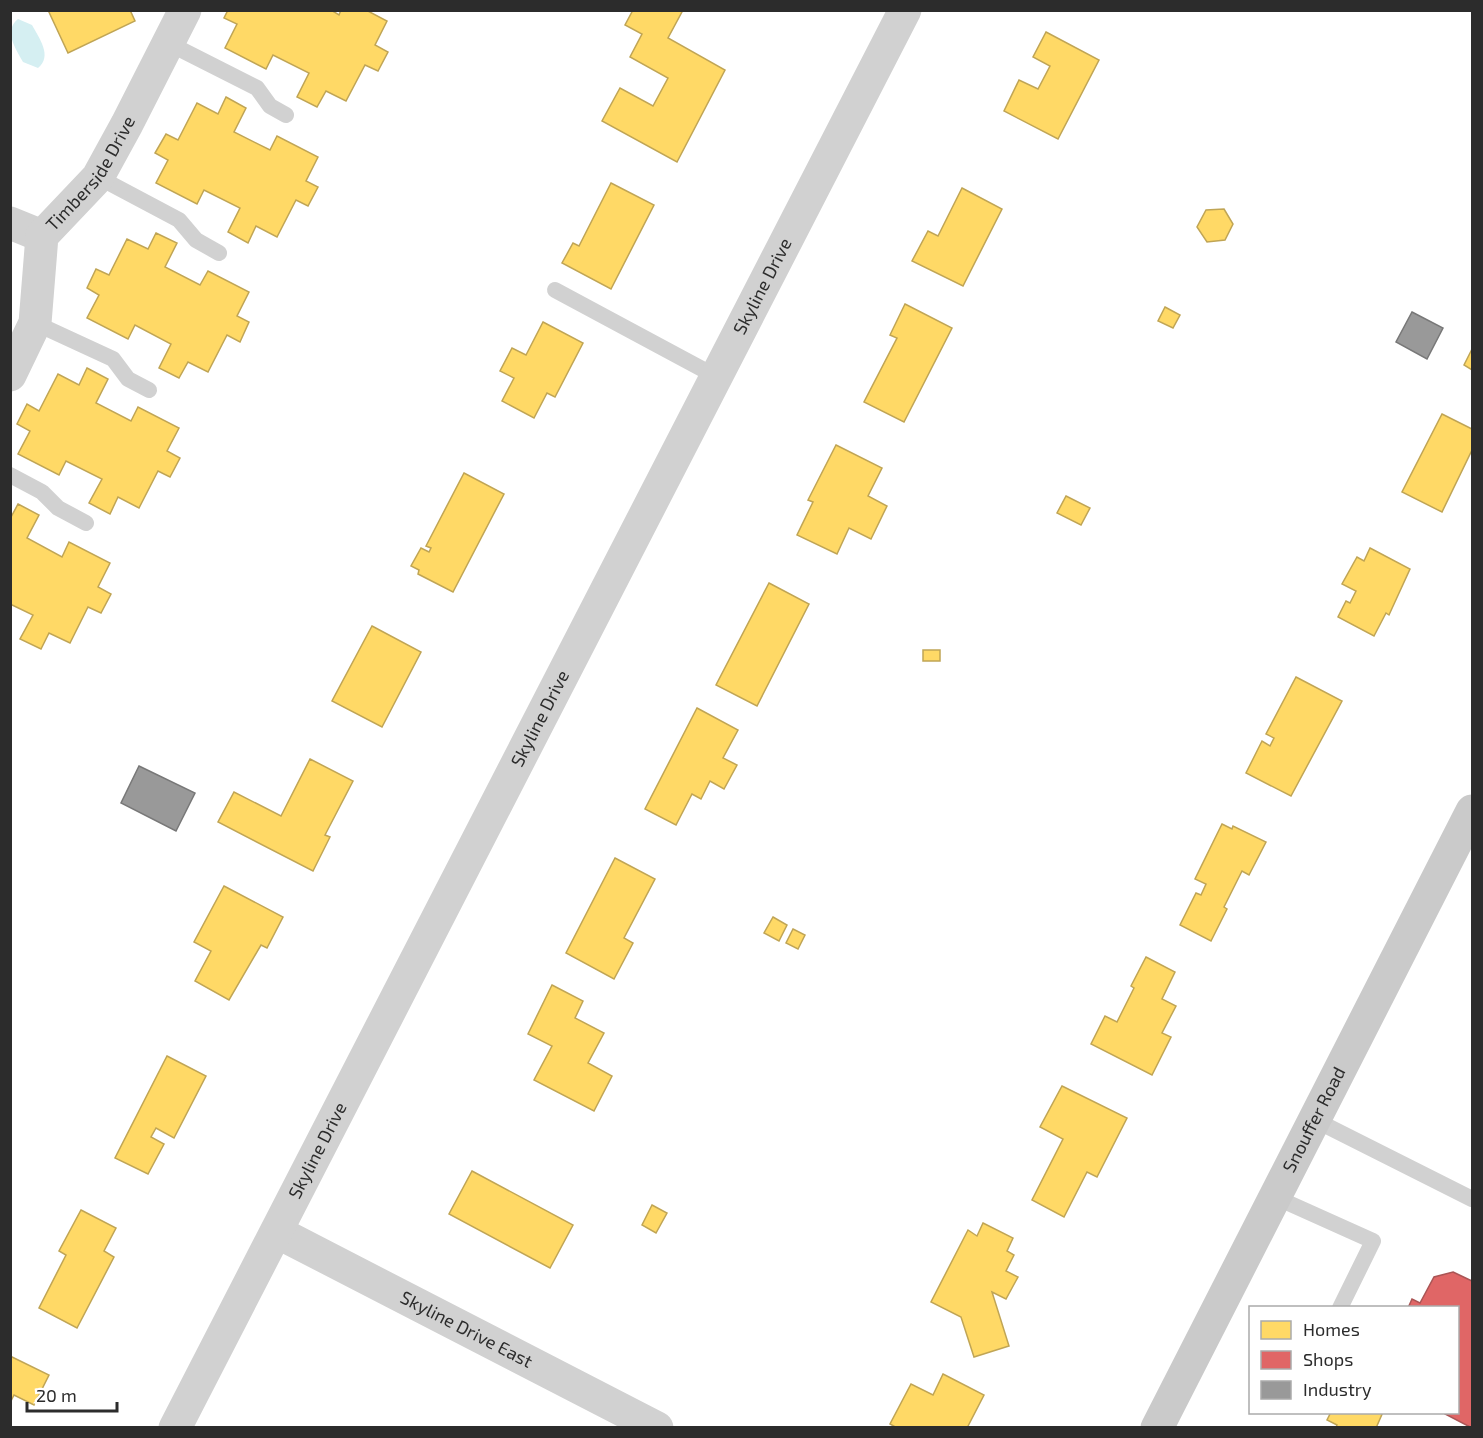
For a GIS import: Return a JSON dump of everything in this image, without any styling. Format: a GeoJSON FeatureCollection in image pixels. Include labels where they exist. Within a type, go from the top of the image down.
{"type":"FeatureCollection","features":[{"type":"Feature","properties":{"kind":"main road","name":"Snouffer Road"},"geometry":{"type":"LineString","coordinates":[[1157,1428],[1473,811]]}},
{"type":"Feature","properties":{"kind":"street","name":"Timberside Drive"},"geometry":{"type":"LineString","coordinates":[[10,375],[35,323],[42,236],[98,177],[185,10]]}},
{"type":"Feature","properties":{"kind":"street","name":"Skyline Drive"},"geometry":{"type":"LineString","coordinates":[[176,1428],[905,10]]}},
{"type":"Feature","properties":{"kind":"street"},"geometry":{"type":"LineString","coordinates":[[10,223],[42,236]]}},
{"type":"Feature","properties":{"kind":"street","name":"Skyline Drive East"},"geometry":{"type":"LineString","coordinates":[[277,1232],[657,1428]]}},
{"type":"Feature","properties":{"kind":"lane"},"geometry":{"type":"LineString","coordinates":[[168,43],[257,88],[270,106],[286,115]]}},
{"type":"Feature","properties":{"kind":"lane"},"geometry":{"type":"LineString","coordinates":[[98,177],[179,220],[196,240],[219,253]]}},
{"type":"Feature","properties":{"kind":"lane"},"geometry":{"type":"LineString","coordinates":[[555,290],[717,377]]}},
{"type":"Feature","properties":{"kind":"lane"},"geometry":{"type":"LineString","coordinates":[[35,323],[113,359],[128,379],[149,390]]}},
{"type":"Feature","properties":{"kind":"lane"},"geometry":{"type":"LineString","coordinates":[[10,475],[42,492],[58,508],[86,523]]}},
{"type":"Feature","properties":{"kind":"lane"},"geometry":{"type":"LineString","coordinates":[[1315,1120],[1473,1199]]}},
{"type":"Feature","properties":{"kind":"lane"},"geometry":{"type":"LineString","coordinates":[[1275,1197],[1373,1241],[1341,1306]]}},
{"type":"Feature","properties":{"kind":"water"},"geometry":{"type":"Polygon","coordinates":[[[18,19],[32,25],[41,41],[45,53],[38,68],[23,62],[14,46],[11,29],[18,19]]]}},
{"type":"Feature","properties":{"kind":"building: Homes"},"geometry":{"type":"Polygon","coordinates":[[[48,10],[130,10],[135,21],[68,53],[48,10]]]}},
{"type":"Feature","properties":{"kind":"building: Homes"},"geometry":{"type":"Polygon","coordinates":[[[228,10],[331,10],[339,15],[341,10],[366,10],[387,21],[375,45],[388,52],[378,71],[365,65],[346,101],[326,91],[317,107],[297,97],[309,73],[273,55],[266,69],[225,48],[237,24],[224,18],[228,10]]]}},
{"type":"Feature","properties":{"kind":"building: Homes"},"geometry":{"type":"Polygon","coordinates":[[[633,10],[683,10],[668,38],[725,70],[677,162],[602,121],[620,88],[653,106],[668,78],[630,57],[642,34],[625,25],[633,10]]]}},
{"type":"Feature","properties":{"kind":"building: Homes"},"geometry":{"type":"Polygon","coordinates":[[[1046,32],[1099,60],[1058,139],[1004,111],[1019,80],[1038,89],[1050,66],[1033,57],[1046,32]]]}},
{"type":"Feature","properties":{"kind":"building: Homes"},"geometry":{"type":"Polygon","coordinates":[[[226,97],[246,108],[234,132],[270,150],[277,136],[318,157],[306,181],[318,187],[308,206],[296,200],[277,237],[256,226],[248,243],[228,232],[240,208],[204,190],[197,204],[156,183],[168,160],[155,153],[166,134],[178,140],[197,103],[218,114],[226,97]]]}},
{"type":"Feature","properties":{"kind":"building: Homes"},"geometry":{"type":"Polygon","coordinates":[[[611,183],[654,205],[611,289],[562,263],[573,243],[579,246],[611,183]]]}},
{"type":"Feature","properties":{"kind":"building: Homes"},"geometry":{"type":"Polygon","coordinates":[[[962,188],[1002,209],[963,286],[912,261],[928,231],[938,236],[962,188]]]}},
{"type":"Feature","properties":{"kind":"building: Homes"},"geometry":{"type":"Polygon","coordinates":[[[1224,209],[1233,224],[1225,240],[1207,242],[1197,227],[1206,210],[1224,209]]]}},
{"type":"Feature","properties":{"kind":"building: Homes"},"geometry":{"type":"Polygon","coordinates":[[[156,233],[177,243],[165,267],[200,285],[208,271],[249,292],[237,316],[249,322],[240,342],[227,335],[208,372],[188,362],[179,378],[159,368],[171,344],[135,325],[128,339],[87,318],[99,295],[87,288],[96,269],[109,275],[127,239],[148,249],[156,233]]]}},
{"type":"Feature","properties":{"kind":"building: Homes"},"geometry":{"type":"Polygon","coordinates":[[[905,304],[952,328],[904,422],[864,402],[897,338],[890,335],[905,304]]]}},
{"type":"Feature","properties":{"kind":"building: Homes"},"geometry":{"type":"Polygon","coordinates":[[[1165,307],[1180,315],[1173,328],[1158,321],[1165,307]]]}},
{"type":"Feature","properties":{"kind":"building: Homes"},"geometry":{"type":"Polygon","coordinates":[[[543,322],[583,343],[555,397],[547,393],[534,418],[502,401],[514,378],[500,371],[512,348],[526,355],[543,322]]]}},
{"type":"Feature","properties":{"kind":"building: Homes"},"geometry":{"type":"Polygon","coordinates":[[[1472,349],[1472,370],[1464,365],[1472,349]]]}},
{"type":"Feature","properties":{"kind":"building: Homes"},"geometry":{"type":"Polygon","coordinates":[[[87,368],[108,379],[96,403],[131,421],[138,407],[179,428],[167,451],[180,458],[170,477],[158,471],[139,508],[118,497],[110,514],[89,503],[102,479],[66,461],[59,475],[18,454],[30,431],[17,424],[27,404],[39,411],[58,374],[79,385],[87,368]]]}},
{"type":"Feature","properties":{"kind":"building: Homes"},"geometry":{"type":"Polygon","coordinates":[[[1442,414],[1472,429],[1472,450],[1442,512],[1402,492],[1442,414]]]}},
{"type":"Feature","properties":{"kind":"building: Homes"},"geometry":{"type":"Polygon","coordinates":[[[836,445],[882,468],[868,496],[887,506],[871,539],[849,528],[837,554],[797,535],[813,502],[808,500],[836,445]]]}},
{"type":"Feature","properties":{"kind":"building: Homes"},"geometry":{"type":"Polygon","coordinates":[[[464,473],[504,494],[453,592],[418,574],[419,570],[411,566],[421,548],[429,552],[431,548],[426,546],[464,473]]]}},
{"type":"Feature","properties":{"kind":"building: Homes"},"geometry":{"type":"Polygon","coordinates":[[[1066,496],[1090,508],[1081,525],[1057,513],[1066,496]]]}},
{"type":"Feature","properties":{"kind":"building: Homes"},"geometry":{"type":"Polygon","coordinates":[[[18,504],[39,515],[27,538],[62,557],[69,542],[110,563],[98,587],[111,594],[101,613],[88,607],[70,643],[49,633],[41,649],[20,639],[33,615],[10,604],[10,519],[18,504]]]}},
{"type":"Feature","properties":{"kind":"building: Homes"},"geometry":{"type":"Polygon","coordinates":[[[1370,548],[1410,569],[1389,615],[1386,613],[1374,636],[1338,617],[1346,601],[1350,603],[1356,591],[1342,584],[1357,557],[1364,561],[1370,548]]]}},
{"type":"Feature","properties":{"kind":"building: Homes"},"geometry":{"type":"Polygon","coordinates":[[[769,583],[809,604],[757,706],[716,685],[769,583]]]}},
{"type":"Feature","properties":{"kind":"building: Homes"},"geometry":{"type":"Polygon","coordinates":[[[372,626],[421,652],[382,727],[332,701],[372,626]]]}},
{"type":"Feature","properties":{"kind":"building: Homes"},"geometry":{"type":"Polygon","coordinates":[[[923,650],[940,650],[940,661],[923,661],[923,650]]]}},
{"type":"Feature","properties":{"kind":"building: Homes"},"geometry":{"type":"Polygon","coordinates":[[[1296,677],[1342,701],[1291,796],[1246,773],[1262,741],[1270,746],[1274,738],[1266,734],[1296,677]]]}},
{"type":"Feature","properties":{"kind":"building: Homes"},"geometry":{"type":"Polygon","coordinates":[[[697,708],[738,730],[723,758],[737,765],[724,789],[710,781],[701,799],[692,794],[676,825],[645,809],[697,708]]]}},
{"type":"Feature","properties":{"kind":"building: Homes"},"geometry":{"type":"Polygon","coordinates":[[[310,759],[353,781],[325,835],[330,837],[313,871],[218,822],[234,792],[281,816],[310,759]]]}},
{"type":"Feature","properties":{"kind":"building: Homes"},"geometry":{"type":"Polygon","coordinates":[[[1222,824],[1232,829],[1233,826],[1266,842],[1249,875],[1242,871],[1224,907],[1227,909],[1211,941],[1180,925],[1196,893],[1201,895],[1206,884],[1195,879],[1222,824]]]}},
{"type":"Feature","properties":{"kind":"building: Homes"},"geometry":{"type":"Polygon","coordinates":[[[615,858],[655,879],[624,938],[633,943],[614,979],[566,953],[615,858]]]}},
{"type":"Feature","properties":{"kind":"building: Homes"},"geometry":{"type":"Polygon","coordinates":[[[224,886],[283,917],[267,948],[261,945],[229,1000],[195,981],[211,951],[194,942],[224,886]]]}},
{"type":"Feature","properties":{"kind":"building: Homes"},"geometry":{"type":"Polygon","coordinates":[[[773,917],[787,925],[779,941],[764,933],[773,917]]]}},
{"type":"Feature","properties":{"kind":"building: Homes"},"geometry":{"type":"Polygon","coordinates":[[[793,929],[805,935],[798,949],[786,943],[793,929]]]}},
{"type":"Feature","properties":{"kind":"building: Homes"},"geometry":{"type":"Polygon","coordinates":[[[1146,957],[1175,972],[1162,999],[1176,1006],[1162,1033],[1171,1037],[1152,1075],[1091,1044],[1105,1016],[1117,1022],[1134,988],[1131,986],[1146,957]]]}},
{"type":"Feature","properties":{"kind":"building: Homes"},"geometry":{"type":"Polygon","coordinates":[[[552,985],[583,1001],[575,1018],[604,1033],[588,1063],[612,1076],[594,1111],[534,1080],[552,1046],[528,1034],[552,985]]]}},
{"type":"Feature","properties":{"kind":"building: Homes"},"geometry":{"type":"Polygon","coordinates":[[[167,1056],[206,1076],[174,1138],[156,1128],[151,1137],[164,1144],[148,1174],[115,1158],[167,1056]]]}},
{"type":"Feature","properties":{"kind":"building: Homes"},"geometry":{"type":"Polygon","coordinates":[[[1062,1086],[1127,1118],[1097,1177],[1087,1172],[1064,1217],[1032,1200],[1063,1139],[1040,1127],[1062,1086]]]}},
{"type":"Feature","properties":{"kind":"building: Homes"},"geometry":{"type":"Polygon","coordinates":[[[472,1171],[573,1225],[550,1268],[449,1214],[472,1171]]]}},
{"type":"Feature","properties":{"kind":"building: Homes"},"geometry":{"type":"Polygon","coordinates":[[[652,1205],[667,1213],[656,1233],[642,1225],[652,1205]]]}},
{"type":"Feature","properties":{"kind":"building: Homes"},"geometry":{"type":"Polygon","coordinates":[[[81,1210],[116,1228],[104,1251],[114,1257],[77,1328],[39,1308],[66,1255],[59,1251],[81,1210]]]}},
{"type":"Feature","properties":{"kind":"building: Homes"},"geometry":{"type":"Polygon","coordinates":[[[983,1223],[1013,1238],[1007,1251],[1014,1255],[1006,1271],[1018,1277],[1006,1299],[992,1292],[1009,1346],[974,1357],[961,1317],[931,1302],[968,1230],[977,1236],[983,1223]]]}},
{"type":"Feature","properties":{"kind":"building: Homes"},"geometry":{"type":"Polygon","coordinates":[[[10,1356],[49,1375],[34,1405],[14,1395],[10,1403],[10,1356]]]}},
{"type":"Feature","properties":{"kind":"building: Homes"},"geometry":{"type":"Polygon","coordinates":[[[943,1374],[984,1395],[967,1428],[897,1428],[890,1424],[911,1384],[933,1395],[943,1374]]]}},
{"type":"Feature","properties":{"kind":"building: Homes"},"geometry":{"type":"Polygon","coordinates":[[[1330,1414],[1382,1414],[1376,1428],[1336,1428],[1337,1425],[1327,1420],[1330,1414]]]}},
{"type":"Feature","properties":{"kind":"building: Shops"},"geometry":{"type":"Polygon","coordinates":[[[1453,1272],[1472,1281],[1472,1428],[1445,1414],[1459,1414],[1459,1306],[1409,1306],[1412,1299],[1420,1303],[1434,1277],[1453,1272]]]}},
{"type":"Feature","properties":{"kind":"building: Industry"},"geometry":{"type":"Polygon","coordinates":[[[1412,312],[1443,328],[1427,359],[1396,342],[1412,312]]]}},
{"type":"Feature","properties":{"kind":"building: Industry"},"geometry":{"type":"Polygon","coordinates":[[[139,766],[195,793],[176,831],[121,803],[139,766]]]}}]}
